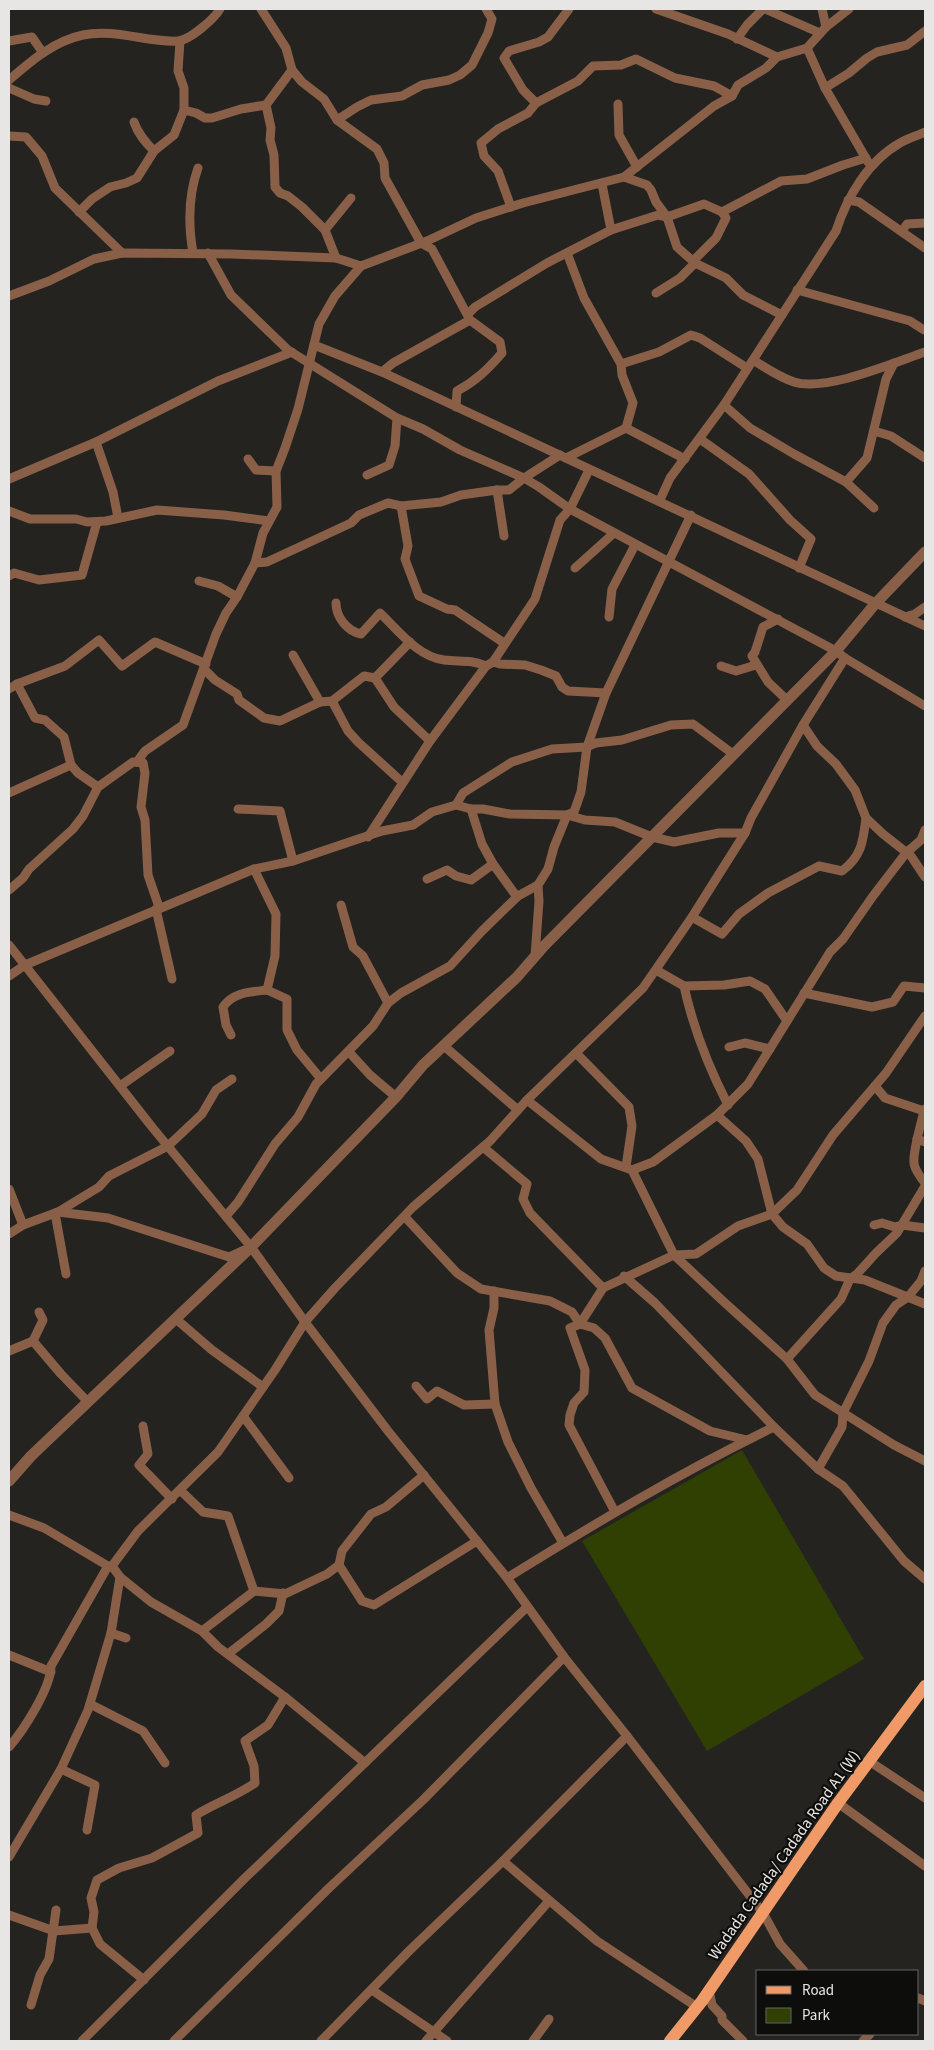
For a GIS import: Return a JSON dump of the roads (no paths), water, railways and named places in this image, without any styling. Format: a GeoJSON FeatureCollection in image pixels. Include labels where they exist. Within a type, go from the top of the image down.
{"type":"FeatureCollection","features":[{"type":"Feature","properties":{"kind":"main road","name":"Wadada Cadada/ Cadada Road A1 (W)"},"geometry":{"type":"LineString","coordinates":[[670,2041],[709,1990],[838,1803],[924,1692]]}},
{"type":"Feature","properties":{"kind":"street"},"geometry":{"type":"LineString","coordinates":[[9,80],[64,40],[85,34],[118,34],[180,41],[207,24],[220,9]]}},
{"type":"Feature","properties":{"kind":"street"},"geometry":{"type":"LineString","coordinates":[[261,9],[286,48],[292,70],[302,82],[324,99],[337,120],[377,149],[384,163],[385,178],[421,243],[432,249],[469,317],[500,342],[502,353],[489,369],[475,381],[457,391],[456,407]]}},
{"type":"Feature","properties":{"kind":"street"},"geometry":{"type":"LineString","coordinates":[[337,120],[371,100],[402,96],[422,85],[448,80],[460,74],[472,65],[488,33],[492,19],[486,9]]}},
{"type":"Feature","properties":{"kind":"street"},"geometry":{"type":"LineString","coordinates":[[536,103],[523,90],[504,58],[509,51],[539,42],[548,37],[569,9]]}},
{"type":"Feature","properties":{"kind":"street"},"geometry":{"type":"LineString","coordinates":[[656,9],[678,13],[777,58]]}},
{"type":"Feature","properties":{"kind":"street"},"geometry":{"type":"LineString","coordinates":[[737,39],[747,25],[764,9],[823,30]]}},
{"type":"Feature","properties":{"kind":"street"},"geometry":{"type":"LineString","coordinates":[[822,9],[823,30]]}},
{"type":"Feature","properties":{"kind":"street"},"geometry":{"type":"LineString","coordinates":[[172,980],[158,908],[148,875],[146,827],[141,807],[145,773],[143,763],[139,759],[145,751],[183,725],[216,634],[226,613],[256,563],[263,534],[277,507],[276,471],[298,409],[319,324],[332,302],[361,266],[421,243],[476,218],[624,177],[714,106],[732,96],[738,85],[766,68],[777,58],[807,48],[823,30],[849,9]]}},
{"type":"Feature","properties":{"kind":"street"},"geometry":{"type":"LineString","coordinates":[[825,88],[849,74],[877,52],[907,45],[925,31]]}},
{"type":"Feature","properties":{"kind":"street"},"geometry":{"type":"LineString","coordinates":[[9,41],[32,37],[44,53]]}},
{"type":"Feature","properties":{"kind":"street"},"geometry":{"type":"LineString","coordinates":[[79,212],[92,199],[110,187],[137,178],[154,151],[174,135],[184,110],[184,88],[178,71],[180,41]]}},
{"type":"Feature","properties":{"kind":"street"},"geometry":{"type":"LineString","coordinates":[[807,48],[825,88],[871,167]]}},
{"type":"Feature","properties":{"kind":"street"},"geometry":{"type":"LineString","coordinates":[[511,208],[498,172],[484,156],[481,143],[498,129],[528,113],[536,103],[578,81],[593,66],[621,65],[636,59],[675,78],[714,86],[732,96]]}},
{"type":"Feature","properties":{"kind":"street"},"geometry":{"type":"LineString","coordinates":[[184,110],[205,118],[212,118],[241,109],[266,105],[292,70]]}},
{"type":"Feature","properties":{"kind":"street"},"geometry":{"type":"LineString","coordinates":[[9,88],[34,99],[46,101]]}},
{"type":"Feature","properties":{"kind":"street"},"geometry":{"type":"LineString","coordinates":[[618,104],[619,134],[637,167]]}},
{"type":"Feature","properties":{"kind":"street"},"geometry":{"type":"LineString","coordinates":[[266,105],[271,128],[270,140],[274,155],[275,188],[302,206],[325,230],[336,258]]}},
{"type":"Feature","properties":{"kind":"street"},"geometry":{"type":"LineString","coordinates":[[134,122],[143,139],[154,151]]}},
{"type":"Feature","properties":{"kind":"street"},"geometry":{"type":"LineString","coordinates":[[660,500],[670,478],[724,405],[836,231],[848,200],[871,167],[898,144],[925,132]]}},
{"type":"Feature","properties":{"kind":"street"},"geometry":{"type":"LineString","coordinates":[[9,136],[26,137],[42,156],[55,188],[122,253]]}},
{"type":"Feature","properties":{"kind":"street"},"geometry":{"type":"LineString","coordinates":[[722,212],[781,181],[807,179],[866,158]]}},
{"type":"Feature","properties":{"kind":"street"},"geometry":{"type":"LineString","coordinates":[[193,253],[189,230],[191,186],[198,168]]}},
{"type":"Feature","properties":{"kind":"street"},"geometry":{"type":"LineString","coordinates":[[624,177],[647,185],[651,190],[656,202],[667,217],[677,248],[694,262],[726,278],[743,295],[782,315]]}},
{"type":"Feature","properties":{"kind":"street"},"geometry":{"type":"LineString","coordinates":[[602,184],[611,230]]}},
{"type":"Feature","properties":{"kind":"street"},"geometry":{"type":"LineString","coordinates":[[325,230],[351,198]]}},
{"type":"Feature","properties":{"kind":"street"},"geometry":{"type":"LineString","coordinates":[[848,200],[859,202],[902,230],[925,248]]}},
{"type":"Feature","properties":{"kind":"street"},"geometry":{"type":"LineString","coordinates":[[382,372],[393,363],[469,317],[475,307],[567,253],[611,230],[658,215],[667,217],[704,204],[722,212],[726,218],[716,238],[680,278],[656,293]]}},
{"type":"Feature","properties":{"kind":"street"},"geometry":{"type":"LineString","coordinates":[[902,230],[907,224],[925,223]]}},
{"type":"Feature","properties":{"kind":"street"},"geometry":{"type":"LineString","coordinates":[[9,296],[48,281],[94,259],[122,253],[193,253],[336,258],[361,266]]}},
{"type":"Feature","properties":{"kind":"street"},"geometry":{"type":"LineString","coordinates":[[256,563],[267,562],[350,523],[359,515],[388,503],[401,506],[441,502],[462,495],[509,490],[524,478],[563,457],[626,428],[634,403],[622,375],[621,364],[584,298],[567,253]]}},
{"type":"Feature","properties":{"kind":"street"},"geometry":{"type":"LineString","coordinates":[[208,254],[231,295],[292,352],[309,363],[397,418],[423,429],[460,450],[524,478],[570,509],[778,619],[925,706]]}},
{"type":"Feature","properties":{"kind":"street"},"geometry":{"type":"LineString","coordinates":[[797,290],[910,321],[925,331]]}},
{"type":"Feature","properties":{"kind":"street"},"geometry":{"type":"LineString","coordinates":[[621,364],[659,352],[691,335],[700,338],[747,368]]}},
{"type":"Feature","properties":{"kind":"street"},"geometry":{"type":"LineString","coordinates":[[314,345],[382,372],[589,470],[660,500],[799,568],[925,626]]}},
{"type":"Feature","properties":{"kind":"street"},"geometry":{"type":"LineString","coordinates":[[753,360],[795,382],[812,384],[839,381],[925,351],[925,359]]}},
{"type":"Feature","properties":{"kind":"street"},"geometry":{"type":"LineString","coordinates":[[9,479],[96,442],[218,380],[292,352]]}},
{"type":"Feature","properties":{"kind":"street"},"geometry":{"type":"LineString","coordinates":[[846,482],[866,458],[886,379],[894,363]]}},
{"type":"Feature","properties":{"kind":"street"},"geometry":{"type":"LineString","coordinates":[[724,405],[750,428],[846,482],[874,508]]}},
{"type":"Feature","properties":{"kind":"street"},"geometry":{"type":"LineString","coordinates":[[366,475],[389,465],[395,446],[397,418]]}},
{"type":"Feature","properties":{"kind":"street"},"geometry":{"type":"LineString","coordinates":[[626,428],[685,459]]}},
{"type":"Feature","properties":{"kind":"street"},"geometry":{"type":"LineString","coordinates":[[874,431],[891,436],[925,458]]}},
{"type":"Feature","properties":{"kind":"street"},"geometry":{"type":"LineString","coordinates":[[700,439],[749,474],[784,513],[811,539],[799,568]]}},
{"type":"Feature","properties":{"kind":"street"},"geometry":{"type":"LineString","coordinates":[[96,442],[113,492],[118,518]]}},
{"type":"Feature","properties":{"kind":"street"},"geometry":{"type":"LineString","coordinates":[[248,459],[256,470],[276,471]]}},
{"type":"Feature","properties":{"kind":"street"},"geometry":{"type":"LineString","coordinates":[[368,837],[430,741],[489,664],[535,599],[560,520],[570,509],[589,470]]}},
{"type":"Feature","properties":{"kind":"street"},"geometry":{"type":"LineString","coordinates":[[497,490],[504,536]]}},
{"type":"Feature","properties":{"kind":"street"},"geometry":{"type":"LineString","coordinates":[[401,506],[408,546],[405,558],[419,596],[447,610],[455,610],[504,643]]}},
{"type":"Feature","properties":{"kind":"street"},"geometry":{"type":"LineString","coordinates":[[9,511],[30,520],[76,519],[97,522],[158,510],[224,515],[269,521]]}},
{"type":"Feature","properties":{"kind":"street"},"geometry":{"type":"LineString","coordinates":[[226,1216],[238,1202],[275,1144],[298,1117],[316,1084],[373,1026],[388,1003],[450,966],[517,897],[538,885],[548,869],[554,847],[567,815],[574,812],[581,792],[587,747],[606,693],[691,515]]}},
{"type":"Feature","properties":{"kind":"street"},"geometry":{"type":"LineString","coordinates":[[9,576],[14,573],[40,580],[82,575],[97,522]]}},
{"type":"Feature","properties":{"kind":"street"},"geometry":{"type":"LineString","coordinates":[[575,568],[614,533]]}},
{"type":"Feature","properties":{"kind":"street"},"geometry":{"type":"LineString","coordinates":[[609,617],[612,589],[635,545]]}},
{"type":"Feature","properties":{"kind":"street"},"geometry":{"type":"LineString","coordinates":[[9,1746],[19,1736],[38,1703],[51,1672],[51,1666],[110,1566],[138,1531],[218,1452],[305,1322],[335,1288],[405,1217],[483,1147],[527,1100],[643,988],[692,917],[745,833],[751,818],[841,655],[875,604],[925,552]]}},
{"type":"Feature","properties":{"kind":"street"},"geometry":{"type":"LineString","coordinates":[[198,581],[218,586],[237,597]]}},
{"type":"Feature","properties":{"kind":"street"},"geometry":{"type":"LineString","coordinates":[[336,603],[336,611],[343,622],[354,632],[361,634],[380,613],[410,642],[428,656],[444,660],[473,660],[489,664],[525,665],[556,676],[562,686],[568,691],[606,693]]}},
{"type":"Feature","properties":{"kind":"street"},"geometry":{"type":"LineString","coordinates":[[905,616],[915,614],[925,607]]}},
{"type":"Feature","properties":{"kind":"street"},"geometry":{"type":"LineString","coordinates":[[778,619],[763,627],[752,656],[768,682],[787,700]]}},
{"type":"Feature","properties":{"kind":"street"},"geometry":{"type":"LineString","coordinates":[[98,787],[78,773],[71,765],[64,737],[45,720],[35,718],[11,687],[65,666],[100,640],[122,666],[155,642],[205,667],[215,680],[237,694],[239,700],[264,718],[280,721],[320,702],[332,701],[364,676],[375,678],[394,707],[430,741]]}},
{"type":"Feature","properties":{"kind":"street"},"geometry":{"type":"LineString","coordinates":[[375,678],[410,642]]}},
{"type":"Feature","properties":{"kind":"street"},"geometry":{"type":"LineString","coordinates":[[293,655],[320,702]]}},
{"type":"Feature","properties":{"kind":"street"},"geometry":{"type":"LineString","coordinates":[[9,1481],[31,1456],[252,1247],[396,1097],[423,1065],[517,977],[535,956],[787,700],[841,655]]}},
{"type":"Feature","properties":{"kind":"street"},"geometry":{"type":"LineString","coordinates":[[721,666],[736,671],[756,665]]}},
{"type":"Feature","properties":{"kind":"street"},"geometry":{"type":"LineString","coordinates":[[332,701],[353,736],[402,782]]}},
{"type":"Feature","properties":{"kind":"street"},"geometry":{"type":"LineString","coordinates":[[456,805],[463,793],[512,762],[552,749],[587,747],[596,742],[622,740],[652,733],[671,725],[693,724],[733,754]]}},
{"type":"Feature","properties":{"kind":"street"},"geometry":{"type":"LineString","coordinates":[[803,725],[817,746],[836,764],[855,790],[866,818],[911,856],[925,877]]}},
{"type":"Feature","properties":{"kind":"street"},"geometry":{"type":"LineString","coordinates":[[9,890],[24,878],[29,869],[74,829],[98,787],[132,762],[143,763]]}},
{"type":"Feature","properties":{"kind":"street"},"geometry":{"type":"LineString","coordinates":[[9,792],[71,765]]}},
{"type":"Feature","properties":{"kind":"street"},"geometry":{"type":"LineString","coordinates":[[9,976],[24,966],[254,869],[293,861],[382,831],[413,824],[432,812],[456,805],[471,810],[483,809],[524,815],[567,815],[585,820],[615,822],[652,837],[674,842],[719,833],[745,833]]}},
{"type":"Feature","properties":{"kind":"street"},"geometry":{"type":"LineString","coordinates":[[238,809],[280,811],[293,861]]}},
{"type":"Feature","properties":{"kind":"street"},"geometry":{"type":"LineString","coordinates":[[471,810],[482,844],[492,864],[517,897]]}},
{"type":"Feature","properties":{"kind":"street"},"geometry":{"type":"LineString","coordinates":[[692,917],[722,934],[738,914],[768,893],[819,866],[842,871],[852,863],[862,844],[866,818]]}},
{"type":"Feature","properties":{"kind":"street"},"geometry":{"type":"LineString","coordinates":[[527,1100],[601,1159],[629,1168],[652,1162],[717,1115],[748,1084],[830,952],[843,939],[906,853],[921,840],[925,830]]}},
{"type":"Feature","properties":{"kind":"street"},"geometry":{"type":"LineString","coordinates":[[915,862],[925,859]]}},
{"type":"Feature","properties":{"kind":"street"},"geometry":{"type":"LineString","coordinates":[[427,879],[447,870],[456,876],[471,880],[492,864]]}},
{"type":"Feature","properties":{"kind":"street"},"geometry":{"type":"LineString","coordinates":[[254,869],[276,914],[275,956],[267,990]]}},
{"type":"Feature","properties":{"kind":"street"},"geometry":{"type":"LineString","coordinates":[[535,956],[539,901],[538,885]]}},
{"type":"Feature","properties":{"kind":"street"},"geometry":{"type":"LineString","coordinates":[[341,905],[353,947],[363,956],[388,1003]]}},
{"type":"Feature","properties":{"kind":"street"},"geometry":{"type":"LineString","coordinates":[[9,945],[168,1146],[252,1247],[305,1322],[507,1578],[564,1657],[763,1913],[780,1944],[803,1970]]}},
{"type":"Feature","properties":{"kind":"street"},"geometry":{"type":"LineString","coordinates":[[656,970],[684,986],[724,985],[750,981],[765,989],[787,1021]]}},
{"type":"Feature","properties":{"kind":"street"},"geometry":{"type":"LineString","coordinates":[[684,986],[690,1017],[709,1069],[728,1104]]}},
{"type":"Feature","properties":{"kind":"street"},"geometry":{"type":"LineString","coordinates":[[804,993],[872,1007],[893,1002],[904,986],[925,988]]}},
{"type":"Feature","properties":{"kind":"street"},"geometry":{"type":"LineString","coordinates":[[231,1035],[226,1025],[223,1007],[228,999],[242,994],[267,990],[286,1000],[287,1030],[297,1050],[320,1080]]}},
{"type":"Feature","properties":{"kind":"street"},"geometry":{"type":"LineString","coordinates":[[616,1512],[569,1425],[574,1403],[584,1392],[585,1370],[570,1328],[580,1324],[602,1288],[624,1276],[674,1255],[696,1254],[738,1226],[772,1214],[797,1190],[834,1135],[886,1073],[925,1016]]}},
{"type":"Feature","properties":{"kind":"street"},"geometry":{"type":"LineString","coordinates":[[729,1047],[745,1043],[770,1049]]}},
{"type":"Feature","properties":{"kind":"street"},"geometry":{"type":"LineString","coordinates":[[444,1046],[518,1110]]}},
{"type":"Feature","properties":{"kind":"street"},"geometry":{"type":"LineString","coordinates":[[120,1086],[170,1051]]}},
{"type":"Feature","properties":{"kind":"street"},"geometry":{"type":"LineString","coordinates":[[349,1052],[370,1075],[396,1097]]}},
{"type":"Feature","properties":{"kind":"street"},"geometry":{"type":"LineString","coordinates":[[576,1053],[629,1107],[632,1126],[629,1168],[674,1255],[787,1359],[815,1395],[894,1445],[925,1461]]}},
{"type":"Feature","properties":{"kind":"street"},"geometry":{"type":"LineString","coordinates":[[9,1234],[24,1225],[57,1213],[99,1187],[109,1176],[168,1146],[202,1114],[216,1090],[232,1079]]}},
{"type":"Feature","properties":{"kind":"street"},"geometry":{"type":"LineString","coordinates":[[787,1359],[840,1299],[850,1279],[897,1233],[925,1184],[914,1168],[921,1140],[924,1110],[885,1098],[875,1086]]}},
{"type":"Feature","properties":{"kind":"street"},"geometry":{"type":"LineString","coordinates":[[717,1115],[746,1141],[758,1159],[772,1214],[783,1227],[807,1244],[824,1268],[836,1276],[865,1280],[925,1304]]}},
{"type":"Feature","properties":{"kind":"street"},"geometry":{"type":"LineString","coordinates":[[483,1147],[527,1184],[523,1199],[530,1213],[602,1288]]}},
{"type":"Feature","properties":{"kind":"street"},"geometry":{"type":"LineString","coordinates":[[9,1188],[24,1225]]}},
{"type":"Feature","properties":{"kind":"street"},"geometry":{"type":"LineString","coordinates":[[57,1213],[108,1218],[229,1257],[252,1247]]}},
{"type":"Feature","properties":{"kind":"street"},"geometry":{"type":"LineString","coordinates":[[57,1213],[66,1274]]}},
{"type":"Feature","properties":{"kind":"street"},"geometry":{"type":"LineString","coordinates":[[405,1217],[456,1273],[481,1289],[550,1301],[572,1312],[580,1324],[594,1328],[604,1338],[632,1388],[710,1431],[747,1440]]}},
{"type":"Feature","properties":{"kind":"street"},"geometry":{"type":"LineString","coordinates":[[874,1225],[882,1223],[895,1227],[902,1225],[925,1228]]}},
{"type":"Feature","properties":{"kind":"street"},"geometry":{"type":"LineString","coordinates":[[818,1469],[842,1427],[843,1413],[870,1360],[883,1323],[896,1305],[908,1297],[921,1281],[925,1271]]}},
{"type":"Feature","properties":{"kind":"street"},"geometry":{"type":"LineString","coordinates":[[624,1276],[655,1303],[774,1427],[818,1469],[844,1486],[904,1560],[925,1579]]}},
{"type":"Feature","properties":{"kind":"street"},"geometry":{"type":"LineString","coordinates":[[494,1291],[494,1308],[489,1330],[495,1404],[512,1450],[531,1488],[563,1543]]}},
{"type":"Feature","properties":{"kind":"street"},"geometry":{"type":"LineString","coordinates":[[9,1351],[33,1341],[43,1320],[39,1312]]}},
{"type":"Feature","properties":{"kind":"street"},"geometry":{"type":"LineString","coordinates":[[176,1319],[212,1350],[263,1387]]}},
{"type":"Feature","properties":{"kind":"street"},"geometry":{"type":"LineString","coordinates":[[33,1341],[60,1374],[88,1402]]}},
{"type":"Feature","properties":{"kind":"street"},"geometry":{"type":"LineString","coordinates":[[416,1386],[428,1399],[438,1391],[464,1406],[495,1404]]}},
{"type":"Feature","properties":{"kind":"street"},"geometry":{"type":"LineString","coordinates":[[243,1416],[289,1478]]}},
{"type":"Feature","properties":{"kind":"street"},"geometry":{"type":"LineString","coordinates":[[143,1426],[148,1454],[139,1465],[172,1498]]}},
{"type":"Feature","properties":{"kind":"street"},"geometry":{"type":"LineString","coordinates":[[507,1578],[692,1468],[774,1427]]}},
{"type":"Feature","properties":{"kind":"street"},"geometry":{"type":"LineString","coordinates":[[202,1631],[254,1591],[283,1593],[327,1574],[339,1565],[342,1551],[371,1514],[386,1507],[424,1475]]}},
{"type":"Feature","properties":{"kind":"street"},"geometry":{"type":"LineString","coordinates":[[180,1490],[203,1512],[228,1516],[254,1591]]}},
{"type":"Feature","properties":{"kind":"street"},"geometry":{"type":"LineString","coordinates":[[9,1515],[44,1528],[110,1566],[151,1602],[202,1631],[228,1654],[285,1697],[365,1763]]}},
{"type":"Feature","properties":{"kind":"street"},"geometry":{"type":"LineString","coordinates":[[339,1565],[362,1601],[374,1605],[477,1542]]}},
{"type":"Feature","properties":{"kind":"street"},"geometry":{"type":"LineString","coordinates":[[9,1857],[61,1769],[90,1704],[111,1632],[120,1576]]}},
{"type":"Feature","properties":{"kind":"street"},"geometry":{"type":"LineString","coordinates":[[228,1654],[279,1611],[283,1593]]}},
{"type":"Feature","properties":{"kind":"street"},"geometry":{"type":"LineString","coordinates":[[82,2041],[244,1879],[527,1607]]}},
{"type":"Feature","properties":{"kind":"street"},"geometry":{"type":"LineString","coordinates":[[111,1632],[126,1638]]}},
{"type":"Feature","properties":{"kind":"street"},"geometry":{"type":"LineString","coordinates":[[9,1655],[51,1672]]}},
{"type":"Feature","properties":{"kind":"street"},"geometry":{"type":"LineString","coordinates":[[174,2041],[329,1888],[423,1800],[564,1657]]}},
{"type":"Feature","properties":{"kind":"street"},"geometry":{"type":"LineString","coordinates":[[144,1980],[100,1944],[92,1928],[94,1912],[92,1898],[97,1880],[119,1868],[152,1858],[198,1833],[196,1815],[215,1803],[242,1793],[255,1784],[254,1766],[245,1741],[268,1725],[285,1697]]}},
{"type":"Feature","properties":{"kind":"street"},"geometry":{"type":"LineString","coordinates":[[90,1704],[143,1731],[165,1764]]}},
{"type":"Feature","properties":{"kind":"street"},"geometry":{"type":"LineString","coordinates":[[321,2041],[410,1950],[503,1861],[627,1736]]}},
{"type":"Feature","properties":{"kind":"street"},"geometry":{"type":"LineString","coordinates":[[870,1761],[925,1798]]}},
{"type":"Feature","properties":{"kind":"street"},"geometry":{"type":"LineString","coordinates":[[61,1769],[95,1785],[87,1830]]}},
{"type":"Feature","properties":{"kind":"street"},"geometry":{"type":"LineString","coordinates":[[838,1803],[925,1866]]}},
{"type":"Feature","properties":{"kind":"street"},"geometry":{"type":"LineString","coordinates":[[503,1861],[596,1941],[697,2007]]}},
{"type":"Feature","properties":{"kind":"street"},"geometry":{"type":"LineString","coordinates":[[426,2041],[549,1901]]}},
{"type":"Feature","properties":{"kind":"street"},"geometry":{"type":"LineString","coordinates":[[31,2005],[40,1974],[49,1959],[56,1910]]}},
{"type":"Feature","properties":{"kind":"street"},"geometry":{"type":"LineString","coordinates":[[9,1915],[54,1931],[92,1928]]}},
{"type":"Feature","properties":{"kind":"street"},"geometry":{"type":"LineString","coordinates":[[372,1990],[447,2041]]}},
{"type":"Feature","properties":{"kind":"street"},"geometry":{"type":"LineString","coordinates":[[709,1990],[712,2005],[722,2016],[722,2020],[743,2041]]}},
{"type":"Feature","properties":{"kind":"street"},"geometry":{"type":"LineString","coordinates":[[533,2041],[549,2019]]}}]}
